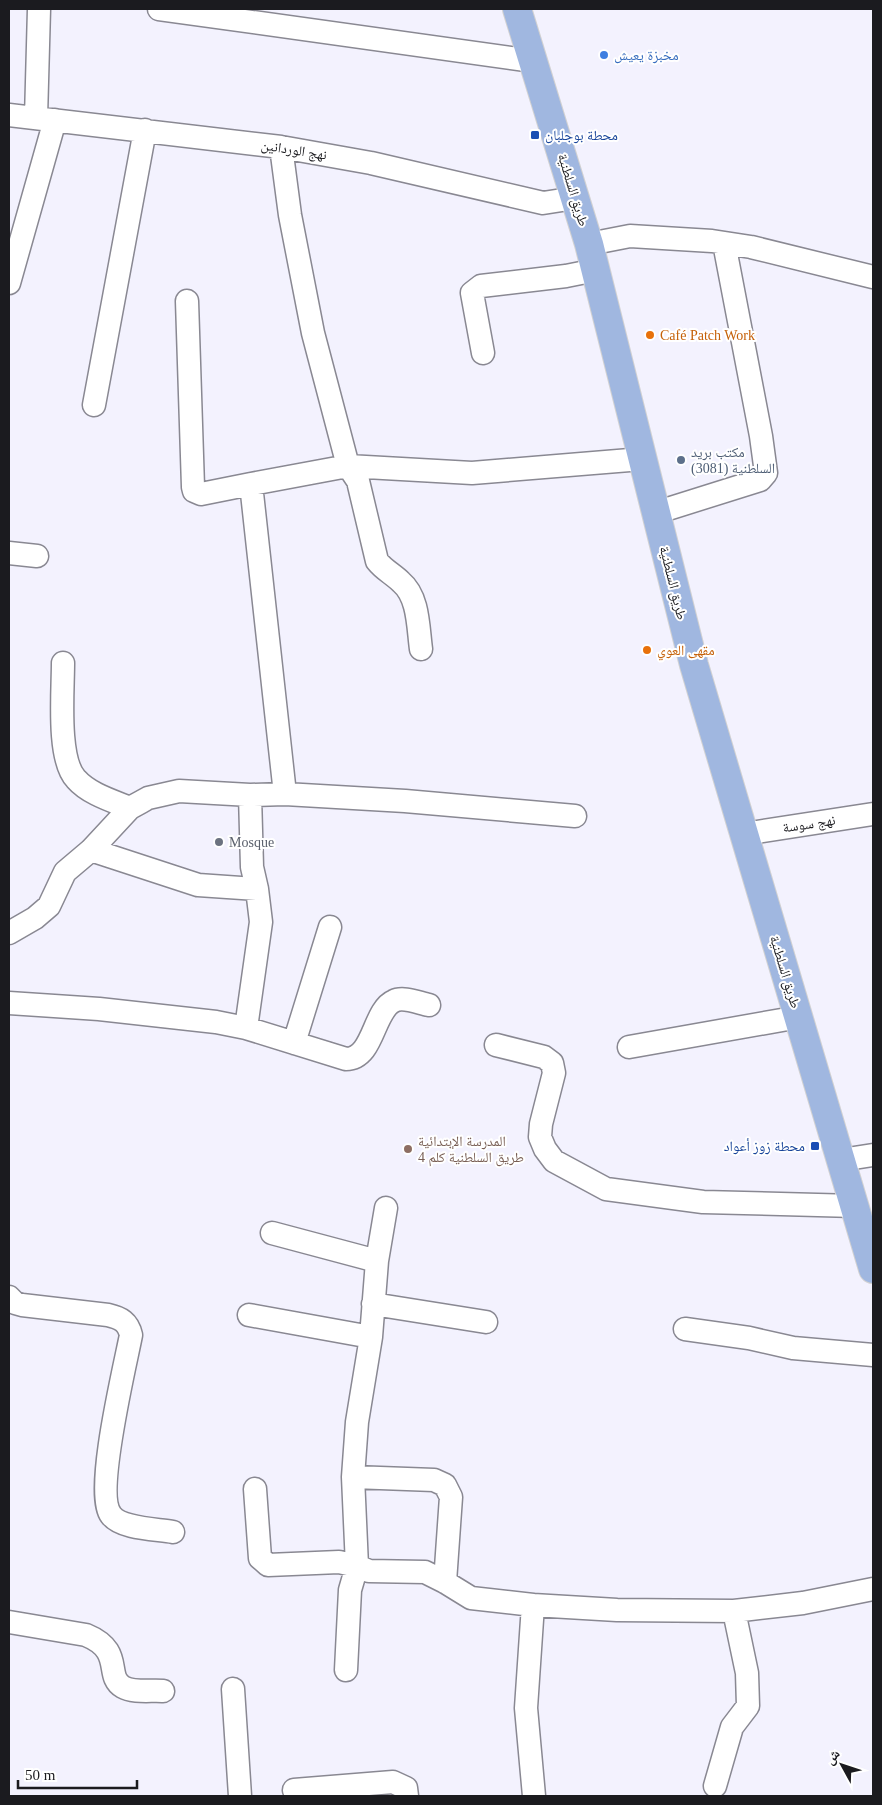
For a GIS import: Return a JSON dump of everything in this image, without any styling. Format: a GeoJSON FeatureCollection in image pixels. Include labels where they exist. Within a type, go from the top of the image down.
{"type":"FeatureCollection","features":[{"type":"Feature","properties":{"kind":"main road","name":"طريق السلطنية"},"geometry":{"type":"LineString","coordinates":[[517,9],[589,244],[694,665],[873,1269]]}},
{"type":"Feature","properties":{"kind":"street"},"geometry":{"type":"LineString","coordinates":[[10,273],[46,119],[40,9]]}},
{"type":"Feature","properties":{"kind":"street"},"geometry":{"type":"LineString","coordinates":[[159,9],[533,61]]}},
{"type":"Feature","properties":{"kind":"street","name":"نهج الوردانين"},"geometry":{"type":"LineString","coordinates":[[9,115],[281,147],[371,163],[543,203],[576,198]]}},
{"type":"Feature","properties":{"kind":"street"},"geometry":{"type":"LineString","coordinates":[[94,405],[145,130]]}},
{"type":"Feature","properties":{"kind":"street"},"geometry":{"type":"LineString","coordinates":[[281,147],[290,215],[313,333],[348,466],[358,481],[377,561],[382,568],[403,583],[411,594],[415,609],[420,649]]}},
{"type":"Feature","properties":{"kind":"street"},"geometry":{"type":"LineString","coordinates":[[589,244],[630,236],[671,237],[724,243],[751,247],[873,277]]}},
{"type":"Feature","properties":{"kind":"street"},"geometry":{"type":"LineString","coordinates":[[655,513],[760,480],[766,474],[761,436],[724,243]]}},
{"type":"Feature","properties":{"kind":"street"},"geometry":{"type":"LineString","coordinates":[[483,354],[472,294],[480,286],[566,276],[596,270]]}},
{"type":"Feature","properties":{"kind":"street"},"geometry":{"type":"LineString","coordinates":[[187,301],[193,487],[198,493],[205,494],[348,466],[472,473],[642,459]]}},
{"type":"Feature","properties":{"kind":"street"},"geometry":{"type":"LineString","coordinates":[[251,484],[285,794]]}},
{"type":"Feature","properties":{"kind":"street"},"geometry":{"type":"LineString","coordinates":[[9,553],[37,556]]}},
{"type":"Feature","properties":{"kind":"street"},"geometry":{"type":"LineString","coordinates":[[63,663],[63,735],[68,769],[84,786],[130,808]]}},
{"type":"Feature","properties":{"kind":"street"},"geometry":{"type":"LineString","coordinates":[[9,933],[35,918],[49,906],[65,872],[92,850],[130,808],[148,798],[180,791],[250,795],[285,794],[405,801],[575,816]]}},
{"type":"Feature","properties":{"kind":"street"},"geometry":{"type":"LineString","coordinates":[[246,1028],[261,922],[258,889],[252,867],[250,795]]}},
{"type":"Feature","properties":{"kind":"street","name":"نهج سوسة"},"geometry":{"type":"LineString","coordinates":[[744,834],[873,814]]}},
{"type":"Feature","properties":{"kind":"street"},"geometry":{"type":"LineString","coordinates":[[92,850],[198,885],[258,889]]}},
{"type":"Feature","properties":{"kind":"street"},"geometry":{"type":"LineString","coordinates":[[294,1043],[330,927]]}},
{"type":"Feature","properties":{"kind":"street"},"geometry":{"type":"LineString","coordinates":[[9,1003],[99,1009],[216,1022],[246,1028],[335,1057],[353,1059],[362,1053],[388,1005],[395,1000],[429,1005]]}},
{"type":"Feature","properties":{"kind":"street"},"geometry":{"type":"LineString","coordinates":[[629,1047],[799,1017]]}},
{"type":"Feature","properties":{"kind":"street"},"geometry":{"type":"LineString","coordinates":[[496,1046],[544,1058],[552,1063],[554,1073],[540,1124],[540,1137],[554,1161],[606,1189],[702,1202],[855,1206]]}},
{"type":"Feature","properties":{"kind":"street"},"geometry":{"type":"LineString","coordinates":[[841,1160],[873,1155]]}},
{"type":"Feature","properties":{"kind":"street"},"geometry":{"type":"LineString","coordinates":[[346,1670],[350,1590],[357,1566],[353,1477],[357,1422],[371,1337],[377,1261],[386,1208]]}},
{"type":"Feature","properties":{"kind":"street"},"geometry":{"type":"LineString","coordinates":[[272,1233],[377,1261]]}},
{"type":"Feature","properties":{"kind":"street"},"geometry":{"type":"LineString","coordinates":[[9,1297],[14,1303],[22,1305],[108,1315],[126,1322],[131,1335],[108,1457],[106,1478],[108,1506],[111,1515],[127,1525],[173,1532]]}},
{"type":"Feature","properties":{"kind":"street"},"geometry":{"type":"LineString","coordinates":[[373,1304],[486,1322]]}},
{"type":"Feature","properties":{"kind":"street"},"geometry":{"type":"LineString","coordinates":[[249,1314],[371,1337]]}},
{"type":"Feature","properties":{"kind":"street"},"geometry":{"type":"LineString","coordinates":[[685,1329],[750,1338],[793,1348],[873,1355]]}},
{"type":"Feature","properties":{"kind":"street"},"geometry":{"type":"LineString","coordinates":[[353,1477],[434,1480],[445,1485],[451,1497],[445,1582]]}},
{"type":"Feature","properties":{"kind":"street"},"geometry":{"type":"LineString","coordinates":[[255,1489],[260,1558],[268,1565],[339,1562],[369,1571],[425,1572],[471,1598],[533,1605],[617,1610],[734,1611],[803,1603],[873,1589]]}},
{"type":"Feature","properties":{"kind":"street"},"geometry":{"type":"LineString","coordinates":[[533,1605],[526,1708],[534,1796]]}},
{"type":"Feature","properties":{"kind":"street"},"geometry":{"type":"LineString","coordinates":[[715,1786],[732,1727],[748,1706],[747,1673],[734,1611]]}},
{"type":"Feature","properties":{"kind":"street"},"geometry":{"type":"LineString","coordinates":[[9,1622],[94,1638],[101,1642],[111,1656],[114,1675],[118,1683],[124,1688],[163,1691]]}},
{"type":"Feature","properties":{"kind":"street"},"geometry":{"type":"LineString","coordinates":[[233,1689],[240,1796]]}},
{"type":"Feature","properties":{"kind":"street"},"geometry":{"type":"LineString","coordinates":[[294,1790],[393,1782],[406,1788],[407,1796]]}},
{"type":"Feature","properties":{"kind":"place","name":"مخبزة يعيش"},"geometry":{"type":"Point","coordinates":[604,55]}},
{"type":"Feature","properties":{"kind":"place","name":"محطة بوجلبان"},"geometry":{"type":"Point","coordinates":[535,135]}},
{"type":"Feature","properties":{"kind":"place","name":"Café Patch Work"},"geometry":{"type":"Point","coordinates":[650,335]}},
{"type":"Feature","properties":{"kind":"place","name":"مكتب بريد السلطنية (3081)"},"geometry":{"type":"Point","coordinates":[681,460]}},
{"type":"Feature","properties":{"kind":"place","name":"مقهى العوي"},"geometry":{"type":"Point","coordinates":[647,650]}},
{"type":"Feature","properties":{"kind":"place","name":"Mosque"},"geometry":{"type":"Point","coordinates":[219,842]}},
{"type":"Feature","properties":{"kind":"place","name":"محطة زوز أعواد"},"geometry":{"type":"Point","coordinates":[815,1146]}},
{"type":"Feature","properties":{"kind":"place","name":"المدرسة الإبتدائية طريق السلطنية كلم 4"},"geometry":{"type":"Point","coordinates":[408,1149]}}]}
